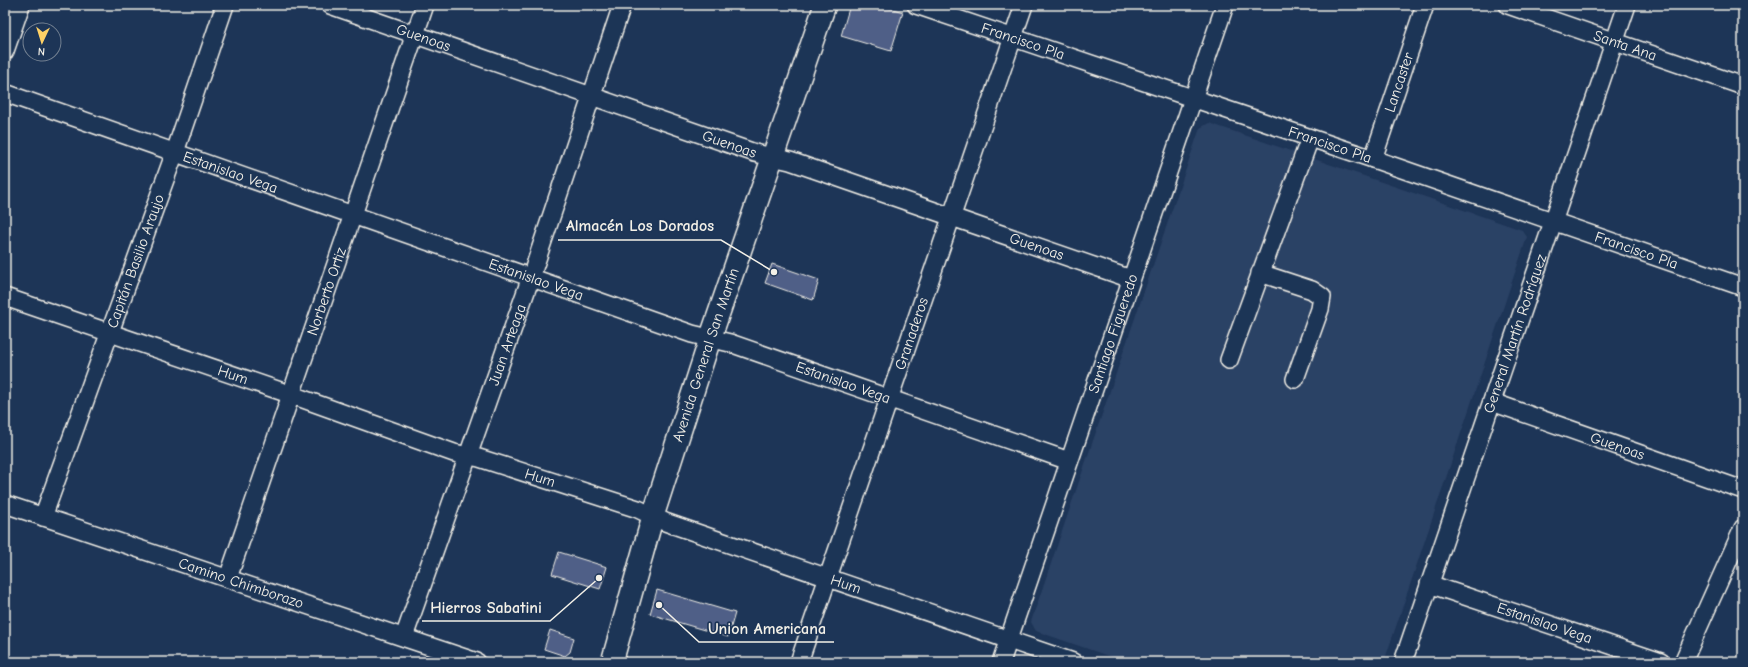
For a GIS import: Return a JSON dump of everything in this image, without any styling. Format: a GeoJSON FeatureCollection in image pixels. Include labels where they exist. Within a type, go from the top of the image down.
{"type":"FeatureCollection","features":[{"type":"Feature","properties":{"kind":"main road","name":"Avenida General San Martín"},"geometry":{"type":"LineString","coordinates":[[612,662],[653,516],[710,339],[825,5]]}},
{"type":"Feature","properties":{"kind":"street"},"geometry":{"type":"LineString","coordinates":[[5,51],[21,5]]}},
{"type":"Feature","properties":{"kind":"street","name":"Capitán Basilio Araujo"},"geometry":{"type":"LineString","coordinates":[[43,517],[175,152],[225,5]]}},
{"type":"Feature","properties":{"kind":"street","name":"Guenoas"},"geometry":{"type":"LineString","coordinates":[[330,5],[755,154],[797,164],[1131,279]]}},
{"type":"Feature","properties":{"kind":"street","name":"Norberto Ortiz"},"geometry":{"type":"LineString","coordinates":[[228,578],[425,5]]}},
{"type":"Feature","properties":{"kind":"street","name":"Juan Arteaga"},"geometry":{"type":"LineString","coordinates":[[404,637],[531,277],[590,95],[622,5]]}},
{"type":"Feature","properties":{"kind":"street","name":"Francisco Pla"},"geometry":{"type":"LineString","coordinates":[[916,5],[1372,159],[1743,287]]}},
{"type":"Feature","properties":{"kind":"street","name":"Granaderos"},"geometry":{"type":"LineString","coordinates":[[799,662],[1024,5]]}},
{"type":"Feature","properties":{"kind":"street","name":"Santiago Figueredo"},"geometry":{"type":"LineString","coordinates":[[1001,662],[1225,5]]}},
{"type":"Feature","properties":{"kind":"street","name":"Lancaster"},"geometry":{"type":"LineString","coordinates":[[1372,159],[1425,5]]}},
{"type":"Feature","properties":{"kind":"street","name":"Santa Ana"},"geometry":{"type":"LineString","coordinates":[[1508,5],[1743,86]]}},
{"type":"Feature","properties":{"kind":"street","name":"General Martín Rodríguez"},"geometry":{"type":"LineString","coordinates":[[1403,662],[1627,5]]}},
{"type":"Feature","properties":{"kind":"street","name":"Estanislao Vega"},"geometry":{"type":"LineString","coordinates":[[5,93],[684,332],[730,343],[1069,461]]}},
{"type":"Feature","properties":{"kind":"street"},"geometry":{"type":"LineString","coordinates":[[1229,360],[1310,138]]}},
{"type":"Feature","properties":{"kind":"street"},"geometry":{"type":"LineString","coordinates":[[1260,274],[1312,290],[1322,298],[1320,309],[1295,379]]}},
{"type":"Feature","properties":{"kind":"street","name":"Hum"},"geometry":{"type":"LineString","coordinates":[[5,296],[292,395],[454,453],[467,455],[638,508],[665,522],[1008,641],[1073,662]]}},
{"type":"Feature","properties":{"kind":"street","name":"Guenoas"},"geometry":{"type":"LineString","coordinates":[[1492,402],[1743,490]]}},
{"type":"Feature","properties":{"kind":"street","name":"Camino Chimborazo"},"geometry":{"type":"LineString","coordinates":[[5,504],[477,662]]}},
{"type":"Feature","properties":{"kind":"street"},"geometry":{"type":"LineString","coordinates":[[1682,662],[1743,528]]}},
{"type":"Feature","properties":{"kind":"street","name":"Estanislao Vega"},"geometry":{"type":"LineString","coordinates":[[1429,584],[1661,662]]}},
{"type":"Feature","properties":{"kind":"shaded area"},"geometry":{"type":"Polygon","coordinates":[[[1209,123],[1522,230],[1527,237],[1384,662],[1126,662],[1036,631],[1031,622],[1200,128],[1209,123]]]}},
{"type":"Feature","properties":{"kind":"building"},"geometry":{"type":"Polygon","coordinates":[[[850,5],[880,5],[903,12],[891,51],[841,36],[850,5]]]}},
{"type":"Feature","properties":{"kind":"building"},"geometry":{"type":"Polygon","coordinates":[[[772,264],[819,280],[813,300],[765,283],[772,264]]]}},
{"type":"Feature","properties":{"kind":"building"},"geometry":{"type":"Polygon","coordinates":[[[559,552],[607,567],[600,589],[552,574],[559,552]]]}},
{"type":"Feature","properties":{"kind":"building"},"geometry":{"type":"Polygon","coordinates":[[[657,590],[735,613],[728,637],[650,614],[657,590]]]}},
{"type":"Feature","properties":{"kind":"building"},"geometry":{"type":"Polygon","coordinates":[[[550,630],[574,638],[570,652],[565,656],[544,649],[550,630]]]}},
{"type":"Feature","properties":{"kind":"place","name":"Almacén Los Dorados"},"geometry":{"type":"Point","coordinates":[774,272]}},
{"type":"Feature","properties":{"kind":"place","name":"Hierros Sabatini"},"geometry":{"type":"Point","coordinates":[599,578]}},
{"type":"Feature","properties":{"kind":"place","name":"Union Americana"},"geometry":{"type":"Point","coordinates":[659,605]}}]}
